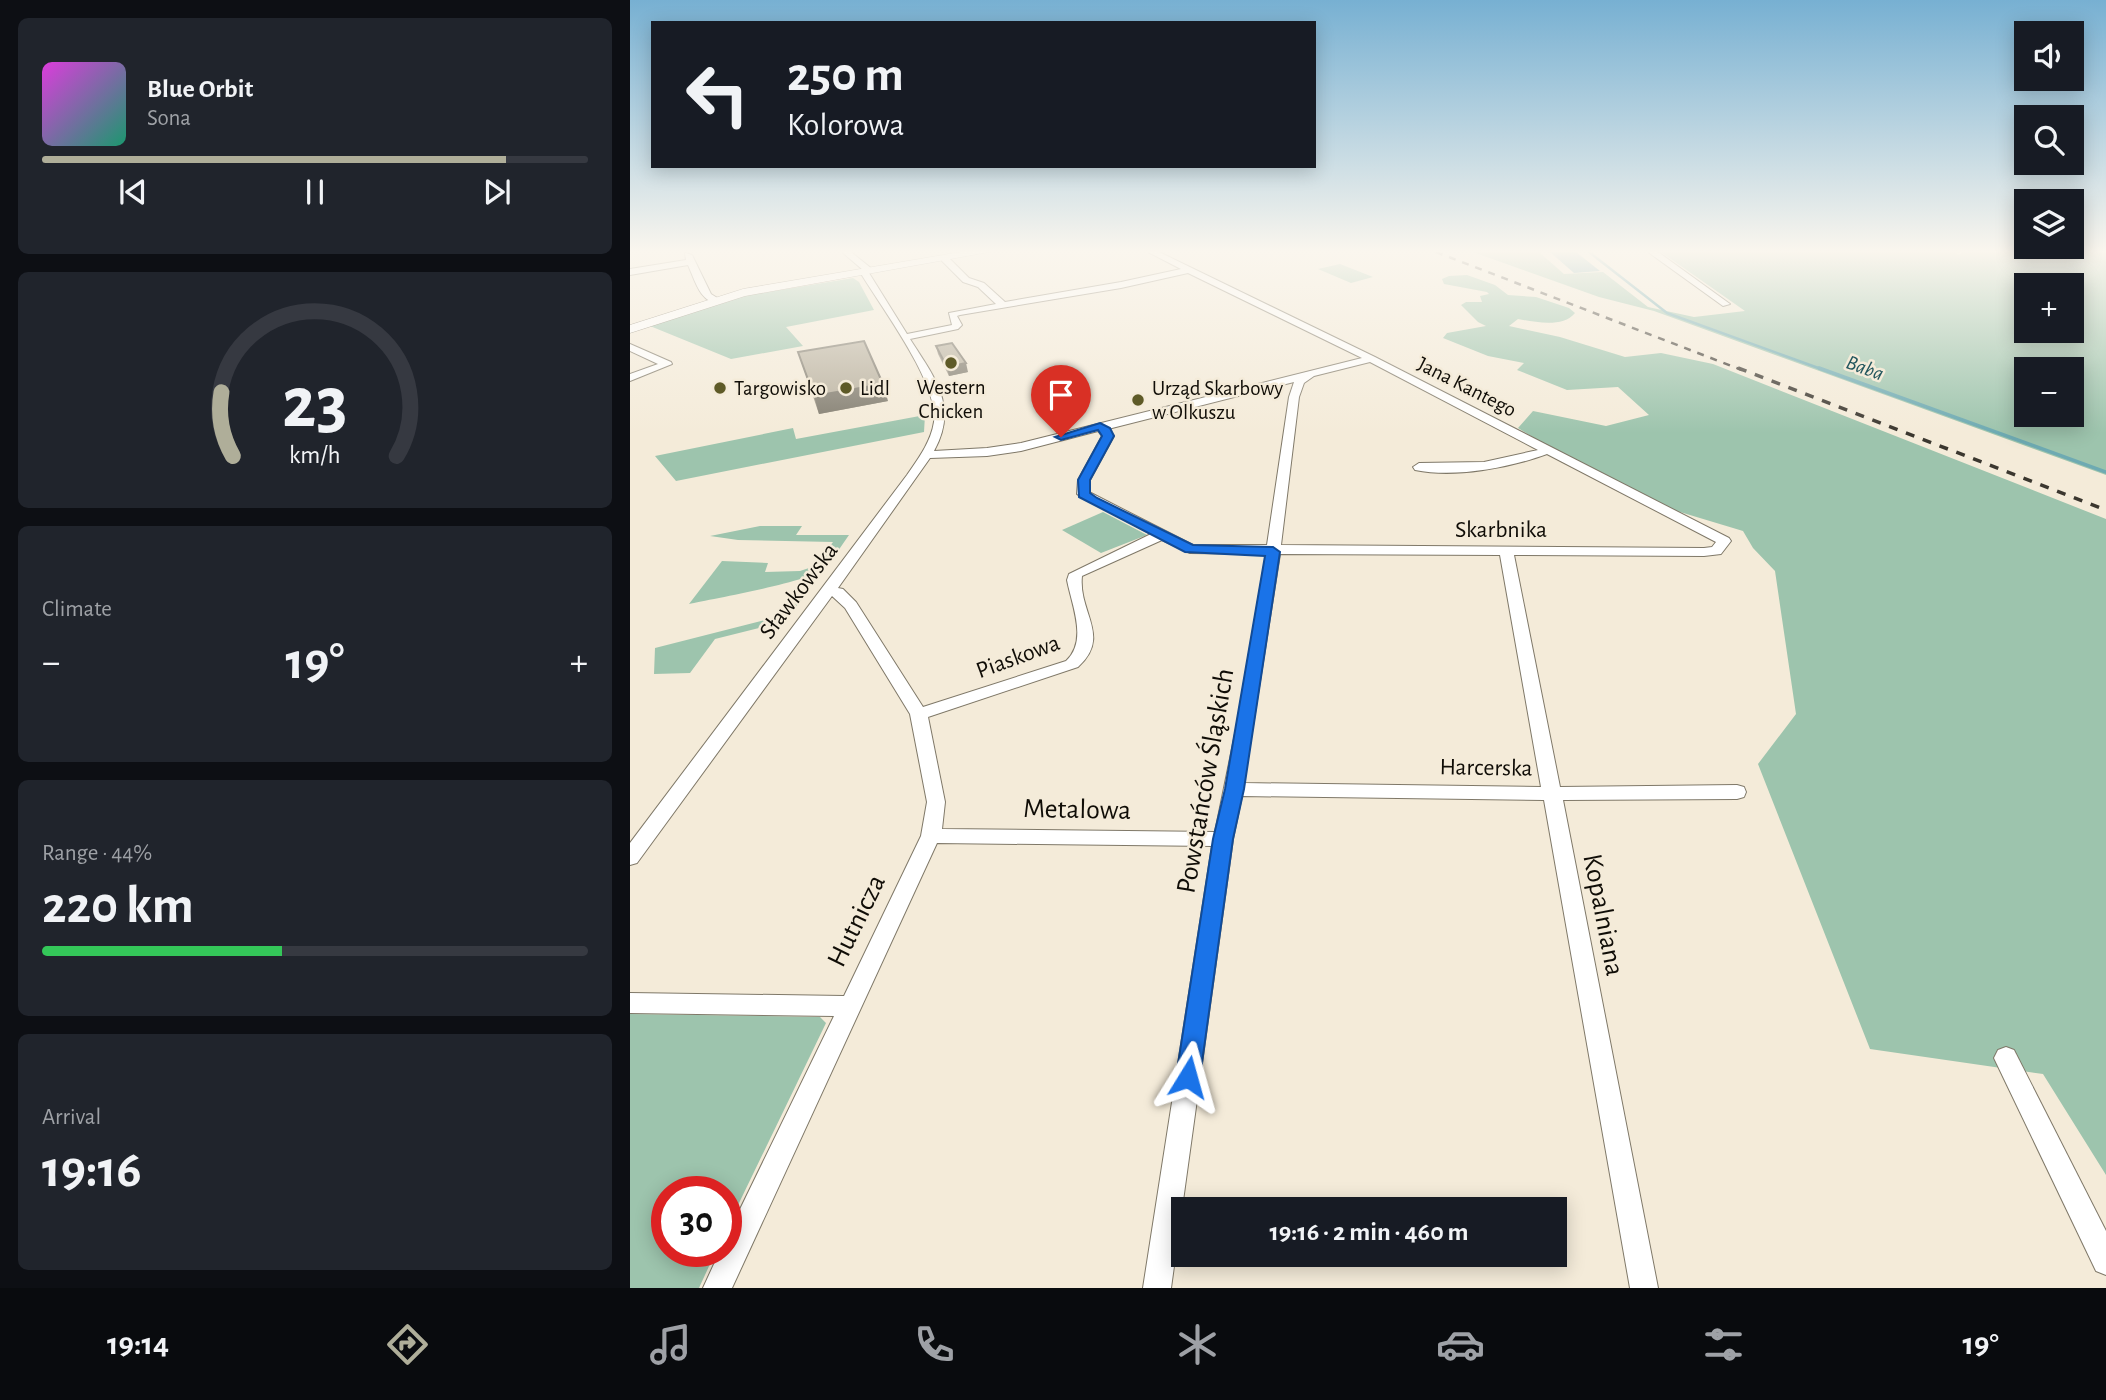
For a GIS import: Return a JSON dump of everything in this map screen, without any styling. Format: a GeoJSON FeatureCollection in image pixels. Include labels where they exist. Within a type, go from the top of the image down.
{"type":"FeatureCollection","features":[{"type":"Feature","properties":{"kind":"street"},"geometry":{"type":"LineString","coordinates":[[630,329],[682,312]]}},
{"type":"Feature","properties":{"kind":"street","name":"Sławkowska"},"geometry":{"type":"LineString","coordinates":[[630,858],[927,455],[938,433],[941,402],[933,383],[890,312]]}},
{"type":"Feature","properties":{"kind":"street"},"geometry":{"type":"LineString","coordinates":[[905,337],[955,327],[957,326],[952,316],[963,312]]}},
{"type":"Feature","properties":{"kind":"street","name":"Jana Kantego"},"geometry":{"type":"LineString","coordinates":[[1275,312],[1724,541]]}},
{"type":"Feature","properties":{"kind":"street"},"geometry":{"type":"LineString","coordinates":[[630,347],[667,364],[630,378]]}},
{"type":"Feature","properties":{"kind":"street"},"geometry":{"type":"LineString","coordinates":[[927,455],[1006,450],[1371,359]]}},
{"type":"Feature","properties":{"kind":"street","name":"Powstańców Śląskich"},"geometry":{"type":"LineString","coordinates":[[1157,1288],[1223,839],[1234,789],[1273,552],[1296,387],[1299,381],[1311,374]]}},
{"type":"Feature","properties":{"kind":"street","name":"Skarbnika"},"geometry":{"type":"LineString","coordinates":[[1100,426],[1108,436],[1084,480],[1083,494],[1190,550],[1704,552],[1716,551],[1724,541]]}},
{"type":"Feature","properties":{"kind":"street"},"geometry":{"type":"LineString","coordinates":[[1419,467],[1507,464],[1548,450]]}},
{"type":"Feature","properties":{"kind":"street","name":"Piaskowa"},"geometry":{"type":"LineString","coordinates":[[919,713],[1072,664],[1083,653],[1087,640],[1073,580],[1076,574],[1161,535]]}},
{"type":"Feature","properties":{"kind":"street","name":"Kopalniana"},"geometry":{"type":"LineString","coordinates":[[1507,553],[1644,1288]]}},
{"type":"Feature","properties":{"kind":"street","name":"Hutnicza"},"geometry":{"type":"LineString","coordinates":[[717,1288],[931,836],[936,802],[919,713],[851,605],[838,592],[827,591]]}},
{"type":"Feature","properties":{"kind":"street","name":"Harcerska"},"geometry":{"type":"LineString","coordinates":[[1234,789],[1552,794],[1737,792]]}},
{"type":"Feature","properties":{"kind":"street","name":"Metalowa"},"geometry":{"type":"LineString","coordinates":[[931,836],[1223,839]]}},
{"type":"Feature","properties":{"kind":"street"},"geometry":{"type":"LineString","coordinates":[[630,1003],[849,1006]]}},
{"type":"Feature","properties":{"kind":"street"},"geometry":{"type":"LineString","coordinates":[[2006,1058],[2106,1261]]}},
{"type":"Feature","properties":{"kind":"green space"},"geometry":{"type":"Polygon","coordinates":[[[692,312],[863,312],[786,327],[803,346],[731,359],[650,326],[692,312]]]}},
{"type":"Feature","properties":{"kind":"green space"},"geometry":{"type":"Polygon","coordinates":[[[1468,312],[1574,312],[1563,321],[1518,319],[1509,326],[1560,337],[1625,357],[1661,353],[1713,364],[2106,519],[2106,1175],[2043,1074],[1870,1049],[1758,764],[1796,714],[1775,571],[1753,548],[1743,531],[1670,509],[1559,453],[1518,428],[1533,411],[1606,426],[1649,415],[1618,387],[1567,390],[1517,370],[1524,363],[1488,356],[1443,338],[1447,333],[1486,326],[1468,312]]]}},
{"type":"Feature","properties":{"kind":"green space"},"geometry":{"type":"Polygon","coordinates":[[[1657,312],[1694,317],[1736,312],[2014,312],[2014,343],[2084,343],[2084,312],[2106,312],[2106,475],[1657,312]]]}},
{"type":"Feature","properties":{"kind":"green space"},"geometry":{"type":"Polygon","coordinates":[[[925,415],[924,432],[676,481],[655,456],[793,428],[796,439],[925,415]]]}},
{"type":"Feature","properties":{"kind":"green space"},"geometry":{"type":"Polygon","coordinates":[[[1103,512],[1147,535],[1101,553],[1062,530],[1103,512]]]}},
{"type":"Feature","properties":{"kind":"green space"},"geometry":{"type":"Polygon","coordinates":[[[760,526],[802,526],[796,535],[849,535],[831,561],[821,558],[833,542],[738,540],[710,536],[760,526]]]}},
{"type":"Feature","properties":{"kind":"green space"},"geometry":{"type":"Polygon","coordinates":[[[722,561],[768,563],[765,572],[800,571],[818,565],[825,567],[784,584],[689,604],[722,561]]]}},
{"type":"Feature","properties":{"kind":"green space"},"geometry":{"type":"Polygon","coordinates":[[[797,591],[809,591],[783,622],[715,639],[690,673],[654,674],[655,648],[777,617],[797,591]]]}},
{"type":"Feature","properties":{"kind":"green space"},"geometry":{"type":"Polygon","coordinates":[[[630,1014],[820,1017],[826,1023],[742,1197],[742,1176],[651,1176],[651,1267],[709,1267],[699,1288],[630,1288],[630,1014]]]}},
{"type":"Feature","properties":{"kind":"building"},"geometry":{"type":"Polygon","coordinates":[[[864,341],[883,384],[814,396],[798,352],[864,341]]]}},
{"type":"Feature","properties":{"kind":"building"},"geometry":{"type":"Polygon","coordinates":[[[952,343],[966,363],[947,367],[936,346],[952,343]]]}},
{"type":"Feature","properties":{"kind":"waterway","name":"Baba"},"geometry":{"type":"LineString","coordinates":[[1666,312],[1824,370]]}},
{"type":"Feature","properties":{"kind":"waterway","name":"Baba"},"geometry":{"type":"LineString","coordinates":[[1819,368],[2106,472]]}},
{"type":"Feature","properties":{"kind":"railway"},"geometry":{"type":"LineString","coordinates":[[1592,312],[1742,370]]}},
{"type":"Feature","properties":{"kind":"railway"},"geometry":{"type":"LineString","coordinates":[[1738,368],[2106,510]]}},
{"type":"Feature","properties":{"kind":"place","name":"Western Chicken"},"geometry":{"type":"Point","coordinates":[951,363]}},
{"type":"Feature","properties":{"kind":"place","name":"Targowisko"},"geometry":{"type":"Point","coordinates":[720,388]}},
{"type":"Feature","properties":{"kind":"place","name":"Lidl"},"geometry":{"type":"Point","coordinates":[846,388]}},
{"type":"Feature","properties":{"kind":"place","name":"Urząd Skarbowy w Olkuszu"},"geometry":{"type":"Point","coordinates":[1138,400]}},
{"type":"Feature","properties":{"kind":"route"},"geometry":{"type":"LineString","coordinates":[[1061,437],[1100,426],[1106,431],[1108,436],[1084,480],[1083,494],[1092,501],[1190,550],[1273,552],[1234,789],[1223,839],[1188,1077]]}}]}
